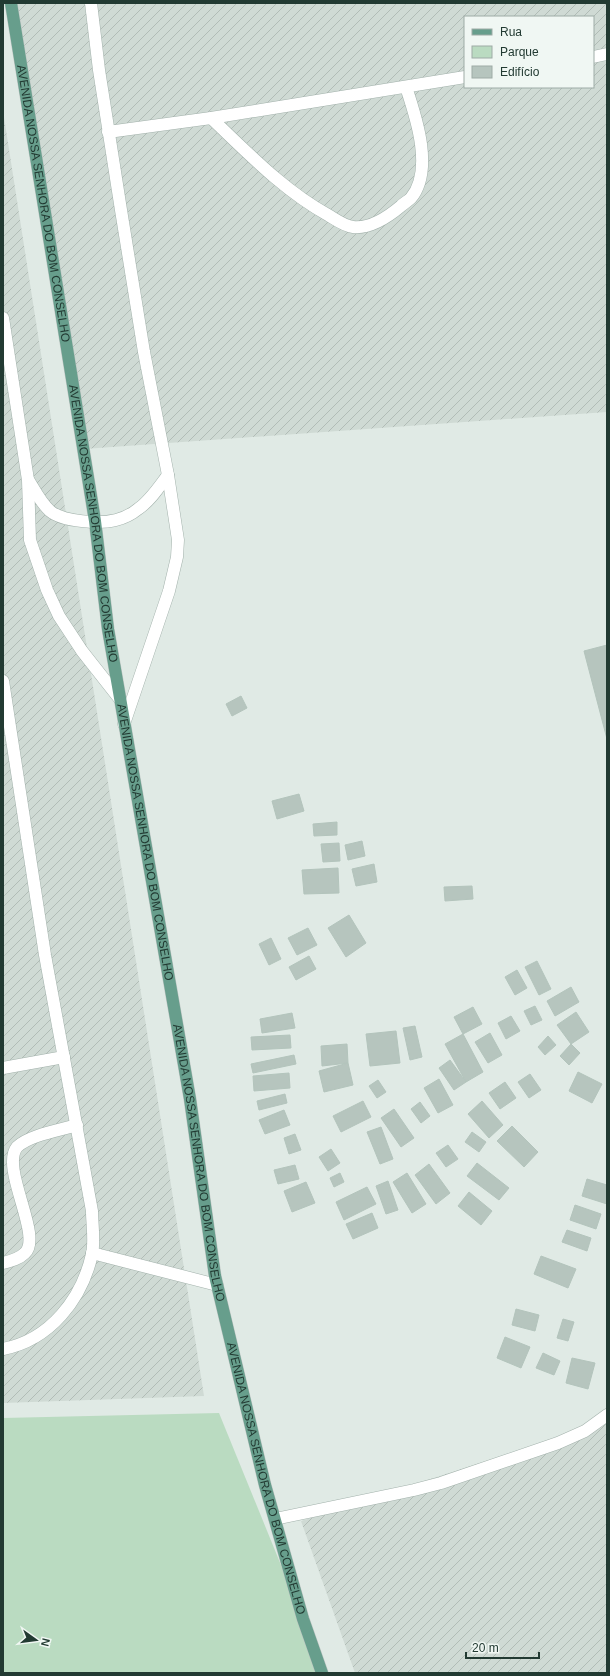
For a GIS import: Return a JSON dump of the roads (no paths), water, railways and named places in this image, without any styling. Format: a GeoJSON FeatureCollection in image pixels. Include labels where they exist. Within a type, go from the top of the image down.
{"type":"FeatureCollection","features":[{"type":"Feature","properties":{"kind":"main road","name":"AVENIDA NOSSA SENHORA DO BOM CONSELHO"},"geometry":{"type":"LineString","coordinates":[[12,3],[95,521],[108,629],[119,698],[190,1099],[217,1285],[259,1463],[303,1619],[322,1673]]}},
{"type":"Feature","properties":{"kind":"street"},"geometry":{"type":"LineString","coordinates":[[91,3],[108,132],[144,352],[168,475],[178,540],[177,557],[169,590],[124,724]]}},
{"type":"Feature","properties":{"kind":"street"},"geometry":{"type":"LineString","coordinates":[[594,57],[607,54]]}},
{"type":"Feature","properties":{"kind":"street"},"geometry":{"type":"LineString","coordinates":[[108,132],[211,118],[464,77]]}},
{"type":"Feature","properties":{"kind":"street"},"geometry":{"type":"LineString","coordinates":[[211,118],[272,176],[310,205],[352,227],[365,226],[378,222],[390,215],[411,197],[419,182],[422,167],[420,138],[406,87]]}},
{"type":"Feature","properties":{"kind":"street"},"geometry":{"type":"LineString","coordinates":[[3,318],[28,480],[30,540],[46,590],[59,616],[78,646],[119,698]]}},
{"type":"Feature","properties":{"kind":"street"},"geometry":{"type":"LineString","coordinates":[[28,480],[41,501],[51,511],[65,518],[95,521],[117,520],[130,515],[148,501],[168,475]]}},
{"type":"Feature","properties":{"kind":"street"},"geometry":{"type":"LineString","coordinates":[[3,680],[45,955],[92,1211],[92,1252],[83,1282],[69,1307],[54,1323],[37,1335],[12,1348],[3,1349]]}},
{"type":"Feature","properties":{"kind":"street"},"geometry":{"type":"LineString","coordinates":[[3,1068],[64,1058]]}},
{"type":"Feature","properties":{"kind":"street"},"geometry":{"type":"LineString","coordinates":[[3,1263],[14,1261],[26,1253],[30,1242],[14,1174],[12,1159],[16,1148],[27,1140],[77,1125]]}},
{"type":"Feature","properties":{"kind":"street"},"geometry":{"type":"LineString","coordinates":[[92,1252],[217,1285]]}},
{"type":"Feature","properties":{"kind":"street"},"geometry":{"type":"LineString","coordinates":[[275,1519],[414,1490],[441,1482],[558,1443],[585,1431],[607,1415]]}}]}
